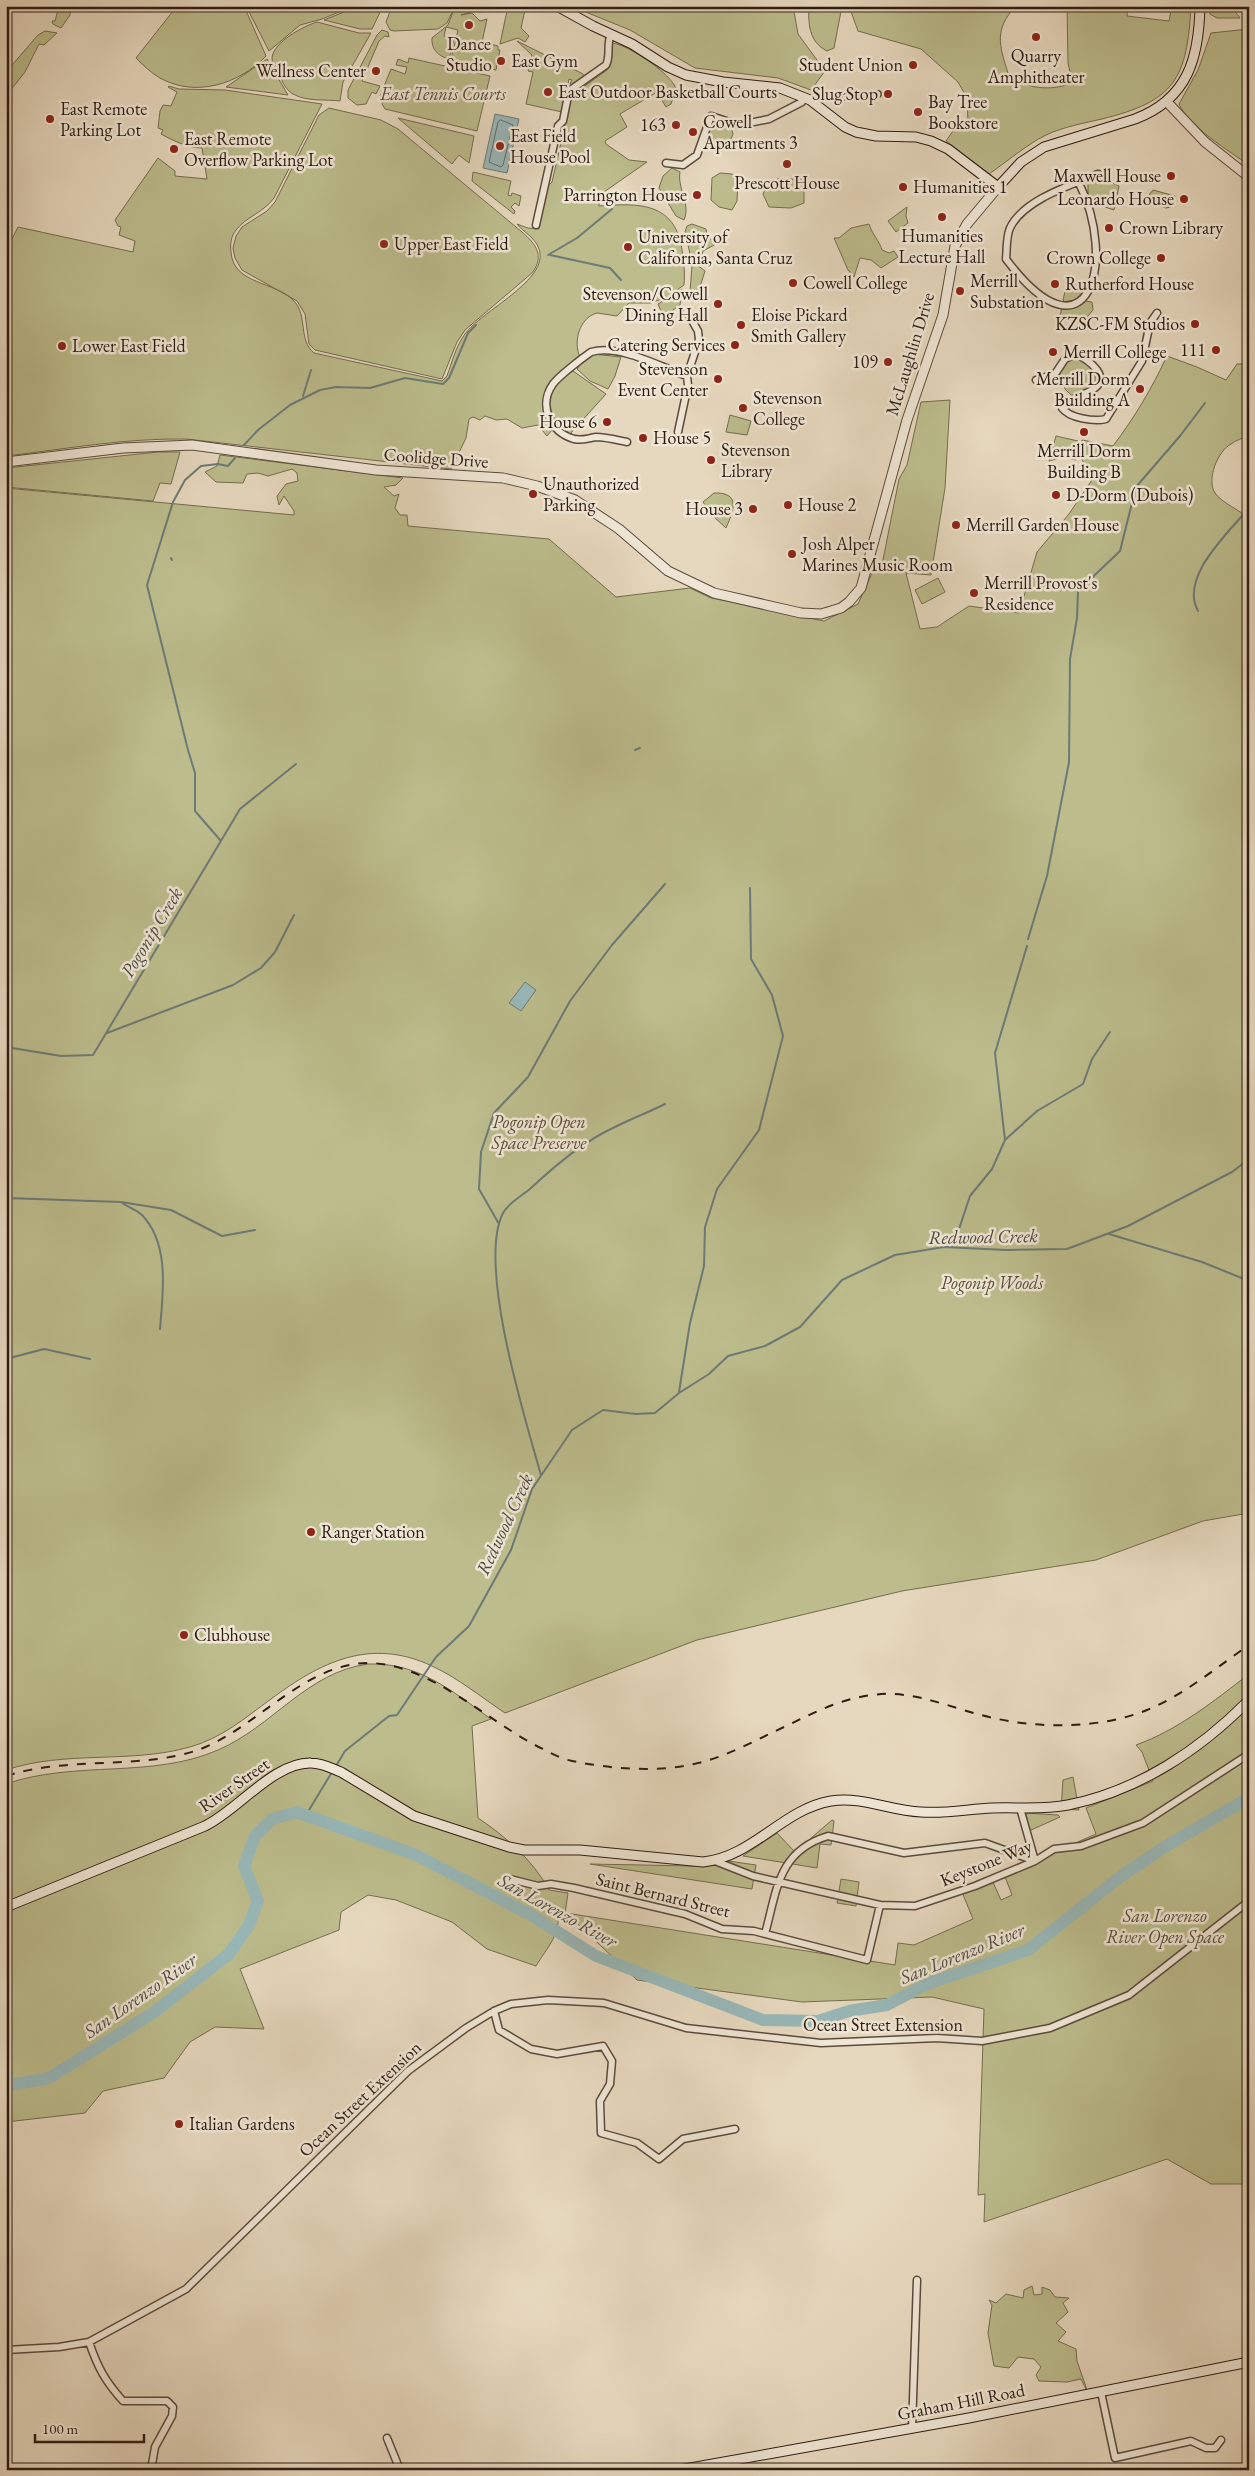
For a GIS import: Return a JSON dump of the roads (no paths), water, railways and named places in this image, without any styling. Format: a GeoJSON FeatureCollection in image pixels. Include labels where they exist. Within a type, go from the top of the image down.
{"type":"FeatureCollection","features":[{"type":"Feature","properties":{"kind":"main road"},"geometry":{"type":"LineString","coordinates":[[557,6],[639,47],[668,67],[686,75],[723,82],[772,86],[788,90],[810,100],[845,127],[856,132],[876,136],[916,137],[931,141],[948,149],[998,187]]}},
{"type":"Feature","properties":{"kind":"main road","name":"McLaughlin Drive"},"geometry":{"type":"LineString","coordinates":[[832,612],[849,602],[863,583],[906,420],[939,328],[955,246],[967,224],[1021,162],[1044,147],[1135,119],[1148,114],[1167,102],[1180,86],[1192,65],[1199,41],[1200,6]]}},
{"type":"Feature","properties":{"kind":"main road"},"geometry":{"type":"LineString","coordinates":[[1167,102],[1205,142],[1249,177]]}},
{"type":"Feature","properties":{"kind":"main road","name":"Coolidge Drive"},"geometry":{"type":"LineString","coordinates":[[6,462],[123,448],[192,445],[376,470],[503,478],[537,486],[575,500],[619,529],[668,570],[706,590],[802,613],[821,614],[832,612]]}},
{"type":"Feature","properties":{"kind":"main road"},"geometry":{"type":"LineString","coordinates":[[715,1861],[746,1849],[802,1812],[829,1802],[855,1800],[920,1812],[1068,1805],[1137,1781],[1200,1743],[1249,1700]]}},
{"type":"Feature","properties":{"kind":"main road","name":"River Street"},"geometry":{"type":"LineString","coordinates":[[6,1907],[211,1823],[283,1770],[310,1763],[341,1772],[408,1814],[477,1838],[524,1850],[580,1850],[684,1861],[715,1861]]}},
{"type":"Feature","properties":{"kind":"main road","name":"Graham Hill Road"},"geometry":{"type":"LineString","coordinates":[[679,2470],[694,2469],[912,2429],[1249,2362]]}},
{"type":"Feature","properties":{"kind":"street"},"geometry":{"type":"LineString","coordinates":[[536,225],[558,126],[563,121],[569,91],[605,68],[609,61],[608,42],[611,34]]}},
{"type":"Feature","properties":{"kind":"street"},"geometry":{"type":"LineString","coordinates":[[845,97],[878,94]]}},
{"type":"Feature","properties":{"kind":"street"},"geometry":{"type":"LineString","coordinates":[[666,162],[684,165],[697,155],[710,116],[739,125],[769,119],[802,102]]}},
{"type":"Feature","properties":{"kind":"street"},"geometry":{"type":"LineString","coordinates":[[1079,183],[1093,216],[1096,267],[1088,294],[1078,302],[1061,306],[1051,304],[1029,288],[1010,265],[1006,259],[1009,229],[1018,214],[1035,202],[1098,174]]}},
{"type":"Feature","properties":{"kind":"street"},"geometry":{"type":"LineString","coordinates":[[678,432],[688,385],[686,376],[699,334],[687,312]]}},
{"type":"Feature","properties":{"kind":"street"},"geometry":{"type":"LineString","coordinates":[[1036,380],[1055,374],[1065,359],[1076,354],[1096,368],[1100,378],[1097,386],[1062,408],[1068,413],[1090,419],[1103,420],[1109,417],[1142,361],[1150,323],[1157,313]]}},
{"type":"Feature","properties":{"kind":"street"},"geometry":{"type":"LineString","coordinates":[[627,442],[596,438],[587,440],[575,439],[557,431],[549,420],[547,407],[551,387],[558,378],[596,350],[630,355],[686,376]]}},
{"type":"Feature","properties":{"kind":"street","name":"Keystone Way"},"geometry":{"type":"LineString","coordinates":[[715,1861],[753,1876],[780,1880],[880,1905],[915,1906],[975,1886],[1035,1861],[1054,1849],[1081,1846],[1142,1823],[1249,1754]]}},
{"type":"Feature","properties":{"kind":"street"},"geometry":{"type":"LineString","coordinates":[[1020,1808],[1035,1861]]}},
{"type":"Feature","properties":{"kind":"street"},"geometry":{"type":"LineString","coordinates":[[765,1934],[786,1864],[796,1852],[816,1839],[828,1836],[904,1853],[986,1843],[1035,1861]]}},
{"type":"Feature","properties":{"kind":"street","name":"Saint Bernard Street"},"geometry":{"type":"LineString","coordinates":[[510,1879],[538,1886],[551,1884],[574,1888],[685,1914],[722,1929],[742,1929],[867,1960],[880,1905]]}},
{"type":"Feature","properties":{"kind":"street","name":"Ocean Street Extension"},"geometry":{"type":"LineString","coordinates":[[6,2350],[59,2347],[89,2342],[186,2289],[408,2071],[466,2028],[494,2010],[511,2004],[548,2000],[595,2002],[642,2013],[686,2028],[821,2043],[937,2038],[982,2041],[1050,2028],[1129,1995],[1249,1901]]}},
{"type":"Feature","properties":{"kind":"street"},"geometry":{"type":"LineString","coordinates":[[494,2010],[499,2030],[531,2049],[557,2054],[604,2046],[612,2060],[610,2084],[600,2101],[601,2133],[637,2143],[659,2159],[683,2139],[735,2130]]}},
{"type":"Feature","properties":{"kind":"street"},"geometry":{"type":"LineString","coordinates":[[912,2429],[917,2280]]}},
{"type":"Feature","properties":{"kind":"street"},"geometry":{"type":"LineString","coordinates":[[89,2342],[102,2376],[123,2402],[167,2401],[173,2407],[172,2416],[155,2447],[151,2470]]}},
{"type":"Feature","properties":{"kind":"street"},"geometry":{"type":"LineString","coordinates":[[1101,2392],[1115,2458],[1191,2441],[1206,2448],[1215,2448],[1221,2440]]}},
{"type":"Feature","properties":{"kind":"street"},"geometry":{"type":"LineString","coordinates":[[387,2438],[400,2470]]}},
{"type":"Feature","properties":{"kind":"water","name":"East Field House Pool"},"geometry":{"type":"Polygon","coordinates":[[[495,114],[519,119],[507,173],[483,168],[495,114]]]}},
{"type":"Feature","properties":{"kind":"water"},"geometry":{"type":"Polygon","coordinates":[[[525,982],[536,990],[521,1011],[509,1003],[525,982]]]}},
{"type":"Feature","properties":{"kind":"waterway"},"geometry":{"type":"LineString","coordinates":[[548,255],[577,238],[612,209]]}},
{"type":"Feature","properties":{"kind":"waterway"},"geometry":{"type":"LineString","coordinates":[[550,255],[610,268],[621,280]]}},
{"type":"Feature","properties":{"kind":"waterway"},"geometry":{"type":"LineString","coordinates":[[244,445],[258,430],[290,405],[320,390],[336,387],[370,388],[405,378],[443,384],[449,378],[468,333],[476,325]]}},
{"type":"Feature","properties":{"kind":"waterway"},"geometry":{"type":"LineString","coordinates":[[303,396],[311,370]]}},
{"type":"Feature","properties":{"kind":"waterway"},"geometry":{"type":"LineString","coordinates":[[1028,939],[1047,876],[1069,762],[1070,659],[1077,618],[1078,591],[1120,551],[1136,487],[1180,436],[1205,403]]}},
{"type":"Feature","properties":{"kind":"waterway"},"geometry":{"type":"LineString","coordinates":[[221,841],[195,811],[195,773],[147,585],[173,502],[185,480],[201,466],[218,464],[228,466],[235,458]]}},
{"type":"Feature","properties":{"kind":"waterway"},"geometry":{"type":"LineString","coordinates":[[1198,611],[1194,598],[1195,584],[1201,570],[1219,542],[1249,508]]}},
{"type":"Feature","properties":{"kind":"waterway"},"geometry":{"type":"LineString","coordinates":[[635,750],[640,748]]}},
{"type":"Feature","properties":{"kind":"waterway","name":"Pogonip Creek"},"geometry":{"type":"LineString","coordinates":[[6,1047],[61,1056],[93,1055],[240,809],[296,764]]}},
{"type":"Feature","properties":{"kind":"waterway"},"geometry":{"type":"LineString","coordinates":[[499,1224],[479,1189],[481,1152],[494,1113],[528,1077],[570,1001],[612,945],[665,884]]}},
{"type":"Feature","properties":{"kind":"waterway"},"geometry":{"type":"LineString","coordinates":[[679,1392],[690,1323],[704,1266],[705,1227],[717,1189],[759,1130],[783,1036],[772,995],[751,959],[750,888]]}},
{"type":"Feature","properties":{"kind":"waterway"},"geometry":{"type":"LineString","coordinates":[[107,1033],[233,985],[261,968],[275,952],[294,915]]}},
{"type":"Feature","properties":{"kind":"waterway"},"geometry":{"type":"LineString","coordinates":[[1005,1140],[995,1053],[1027,946]]}},
{"type":"Feature","properties":{"kind":"waterway"},"geometry":{"type":"LineString","coordinates":[[953,1247],[970,1196],[992,1169],[1005,1140],[1037,1111],[1083,1084],[1092,1059],[1110,1032]]}},
{"type":"Feature","properties":{"kind":"waterway"},"geometry":{"type":"LineString","coordinates":[[541,1475],[515,1381],[499,1304],[496,1268],[497,1237],[503,1213],[512,1202],[582,1146],[605,1132],[665,1104]]}},
{"type":"Feature","properties":{"kind":"waterway","name":"Redwood Creek"},"geometry":{"type":"LineString","coordinates":[[336,1766],[345,1751],[389,1716],[397,1715],[436,1657],[469,1626],[511,1550],[532,1489],[572,1430],[603,1410],[636,1414],[655,1413],[679,1393],[709,1374],[728,1356],[765,1346],[800,1327],[842,1280],[895,1255],[944,1247],[1006,1250],[1067,1249],[1128,1226],[1232,1172],[1249,1159]]}},
{"type":"Feature","properties":{"kind":"waterway"},"geometry":{"type":"LineString","coordinates":[[6,1198],[121,1202],[171,1210],[222,1236],[255,1230]]}},
{"type":"Feature","properties":{"kind":"waterway"},"geometry":{"type":"LineString","coordinates":[[122,1203],[142,1215],[151,1227],[157,1240],[163,1269],[160,1329]]}},
{"type":"Feature","properties":{"kind":"waterway"},"geometry":{"type":"LineString","coordinates":[[1109,1234],[1202,1262],[1249,1281]]}},
{"type":"Feature","properties":{"kind":"waterway"},"geometry":{"type":"LineString","coordinates":[[6,1359],[44,1349],[90,1359]]}},
{"type":"Feature","properties":{"kind":"waterway","name":"Redwood Creek"},"geometry":{"type":"LineString","coordinates":[[306,1815],[332,1772]]}},
{"type":"Feature","properties":{"kind":"waterway","name":"San Lorenzo River"},"geometry":{"type":"LineString","coordinates":[[6,2086],[49,2078],[153,2013],[229,1954],[249,1925],[258,1901],[244,1866],[255,1836],[272,1819],[297,1812],[416,1855],[531,1915],[596,1956],[763,2020],[818,2021],[849,2011],[887,2005],[927,1984],[1028,1950],[1120,1877],[1169,1844],[1249,1798]]}},
{"type":"Feature","properties":{"kind":"railway"},"geometry":{"type":"LineString","coordinates":[[6,1776],[53,1766],[152,1760],[198,1750],[240,1728],[302,1685],[323,1674],[345,1666],[369,1663],[413,1672],[434,1682],[516,1734],[562,1758],[603,1766],[651,1769],[683,1766],[709,1760],[742,1747],[827,1707],[872,1695],[887,1694],[916,1697],[989,1717],[1028,1724],[1069,1725],[1109,1721],[1147,1710],[1174,1697],[1249,1645]]}},
{"type":"Feature","properties":{"kind":"place","name":"Dance Studio"},"geometry":{"type":"Point","coordinates":[469,25]}},
{"type":"Feature","properties":{"kind":"place","name":"Quarry Amphitheater"},"geometry":{"type":"Point","coordinates":[1036,37]}},
{"type":"Feature","properties":{"kind":"place","name":"East Gym"},"geometry":{"type":"Point","coordinates":[501,61]}},
{"type":"Feature","properties":{"kind":"place","name":"Student Union"},"geometry":{"type":"Point","coordinates":[913,65]}},
{"type":"Feature","properties":{"kind":"place","name":"Wellness Center"},"geometry":{"type":"Point","coordinates":[376,71]}},
{"type":"Feature","properties":{"kind":"place","name":"East Outdoor Basketball Courts"},"geometry":{"type":"Point","coordinates":[548,92]}},
{"type":"Feature","properties":{"kind":"place","name":"Slug Stop"},"geometry":{"type":"Point","coordinates":[888,94]}},
{"type":"Feature","properties":{"kind":"place","name":"Bay Tree Bookstore"},"geometry":{"type":"Point","coordinates":[918,112]}},
{"type":"Feature","properties":{"kind":"place","name":"East Remote Parking Lot"},"geometry":{"type":"Point","coordinates":[50,119]}},
{"type":"Feature","properties":{"kind":"place","name":"163"},"geometry":{"type":"Point","coordinates":[676,125]}},
{"type":"Feature","properties":{"kind":"place","name":"Cowell Apartments 3"},"geometry":{"type":"Point","coordinates":[693,132]}},
{"type":"Feature","properties":{"kind":"place","name":"East Field House Pool"},"geometry":{"type":"Point","coordinates":[500,146]}},
{"type":"Feature","properties":{"kind":"place","name":"East Remote Overflow Parking Lot"},"geometry":{"type":"Point","coordinates":[174,149]}},
{"type":"Feature","properties":{"kind":"place","name":"Prescott House"},"geometry":{"type":"Point","coordinates":[787,164]}},
{"type":"Feature","properties":{"kind":"place","name":"Maxwell House"},"geometry":{"type":"Point","coordinates":[1171,176]}},
{"type":"Feature","properties":{"kind":"place","name":"Humanities 1"},"geometry":{"type":"Point","coordinates":[903,187]}},
{"type":"Feature","properties":{"kind":"place","name":"Parrington House"},"geometry":{"type":"Point","coordinates":[697,195]}},
{"type":"Feature","properties":{"kind":"place","name":"Leonardo House"},"geometry":{"type":"Point","coordinates":[1184,199]}},
{"type":"Feature","properties":{"kind":"place","name":"Humanities Lecture Hall"},"geometry":{"type":"Point","coordinates":[942,217]}},
{"type":"Feature","properties":{"kind":"place","name":"Crown Library"},"geometry":{"type":"Point","coordinates":[1109,228]}},
{"type":"Feature","properties":{"kind":"place","name":"Upper East Field"},"geometry":{"type":"Point","coordinates":[384,244]}},
{"type":"Feature","properties":{"kind":"place","name":"University of California, Santa Cruz"},"geometry":{"type":"Point","coordinates":[628,247]}},
{"type":"Feature","properties":{"kind":"place","name":"Crown College"},"geometry":{"type":"Point","coordinates":[1161,258]}},
{"type":"Feature","properties":{"kind":"place","name":"Cowell College"},"geometry":{"type":"Point","coordinates":[793,283]}},
{"type":"Feature","properties":{"kind":"place","name":"Rutherford House"},"geometry":{"type":"Point","coordinates":[1055,284]}},
{"type":"Feature","properties":{"kind":"place","name":"Merrill Substation"},"geometry":{"type":"Point","coordinates":[960,291]}},
{"type":"Feature","properties":{"kind":"place","name":"Stevenson/Cowell Dining Hall"},"geometry":{"type":"Point","coordinates":[718,304]}},
{"type":"Feature","properties":{"kind":"place","name":"KZSC-FM Studios"},"geometry":{"type":"Point","coordinates":[1195,324]}},
{"type":"Feature","properties":{"kind":"place","name":"Eloise Pickard Smith Gallery"},"geometry":{"type":"Point","coordinates":[741,325]}},
{"type":"Feature","properties":{"kind":"place","name":"Catering Services"},"geometry":{"type":"Point","coordinates":[735,345]}},
{"type":"Feature","properties":{"kind":"place","name":"Lower East Field"},"geometry":{"type":"Point","coordinates":[62,346]}},
{"type":"Feature","properties":{"kind":"place","name":"111"},"geometry":{"type":"Point","coordinates":[1216,350]}},
{"type":"Feature","properties":{"kind":"place","name":"Merrill College"},"geometry":{"type":"Point","coordinates":[1053,352]}},
{"type":"Feature","properties":{"kind":"place","name":"109"},"geometry":{"type":"Point","coordinates":[888,362]}},
{"type":"Feature","properties":{"kind":"place","name":"Stevenson Event Center"},"geometry":{"type":"Point","coordinates":[718,379]}},
{"type":"Feature","properties":{"kind":"place","name":"Merrill Dorm Building A"},"geometry":{"type":"Point","coordinates":[1140,389]}},
{"type":"Feature","properties":{"kind":"place","name":"Stevenson College"},"geometry":{"type":"Point","coordinates":[743,408]}},
{"type":"Feature","properties":{"kind":"place","name":"House 6"},"geometry":{"type":"Point","coordinates":[607,422]}},
{"type":"Feature","properties":{"kind":"place","name":"Merrill Dorm Building B"},"geometry":{"type":"Point","coordinates":[1084,432]}},
{"type":"Feature","properties":{"kind":"place","name":"House 5"},"geometry":{"type":"Point","coordinates":[643,438]}},
{"type":"Feature","properties":{"kind":"place","name":"Stevenson Library"},"geometry":{"type":"Point","coordinates":[711,460]}},
{"type":"Feature","properties":{"kind":"place","name":"Unauthorized Parking"},"geometry":{"type":"Point","coordinates":[533,494]}},
{"type":"Feature","properties":{"kind":"place","name":"D-Dorm (Dubois)"},"geometry":{"type":"Point","coordinates":[1056,495]}},
{"type":"Feature","properties":{"kind":"place","name":"House 2"},"geometry":{"type":"Point","coordinates":[788,505]}},
{"type":"Feature","properties":{"kind":"place","name":"House 3"},"geometry":{"type":"Point","coordinates":[753,509]}},
{"type":"Feature","properties":{"kind":"place","name":"Merrill Garden House"},"geometry":{"type":"Point","coordinates":[956,525]}},
{"type":"Feature","properties":{"kind":"place","name":"Josh Alper Marines Music Room"},"geometry":{"type":"Point","coordinates":[792,554]}},
{"type":"Feature","properties":{"kind":"place","name":"Merrill Provost's Residence"},"geometry":{"type":"Point","coordinates":[974,593]}},
{"type":"Feature","properties":{"kind":"place","name":"Ranger Station"},"geometry":{"type":"Point","coordinates":[311,1532]}},
{"type":"Feature","properties":{"kind":"place","name":"Clubhouse"},"geometry":{"type":"Point","coordinates":[184,1635]}},
{"type":"Feature","properties":{"kind":"place","name":"Italian Gardens"},"geometry":{"type":"Point","coordinates":[179,2124]}},
{"type":"Feature","properties":{"kind":"park label","name":"East Tennis Courts"},"geometry":{"type":"Point","coordinates":[443,94]}},
{"type":"Feature","properties":{"kind":"park label","name":"Pogonip Open Space Preserve"},"geometry":{"type":"Point","coordinates":[539,1132]}},
{"type":"Feature","properties":{"kind":"park label","name":"Pogonip Woods"},"geometry":{"type":"Point","coordinates":[992,1283]}},
{"type":"Feature","properties":{"kind":"park label","name":"San Lorenzo River Open Space"},"geometry":{"type":"Point","coordinates":[1165,1926]}}]}
